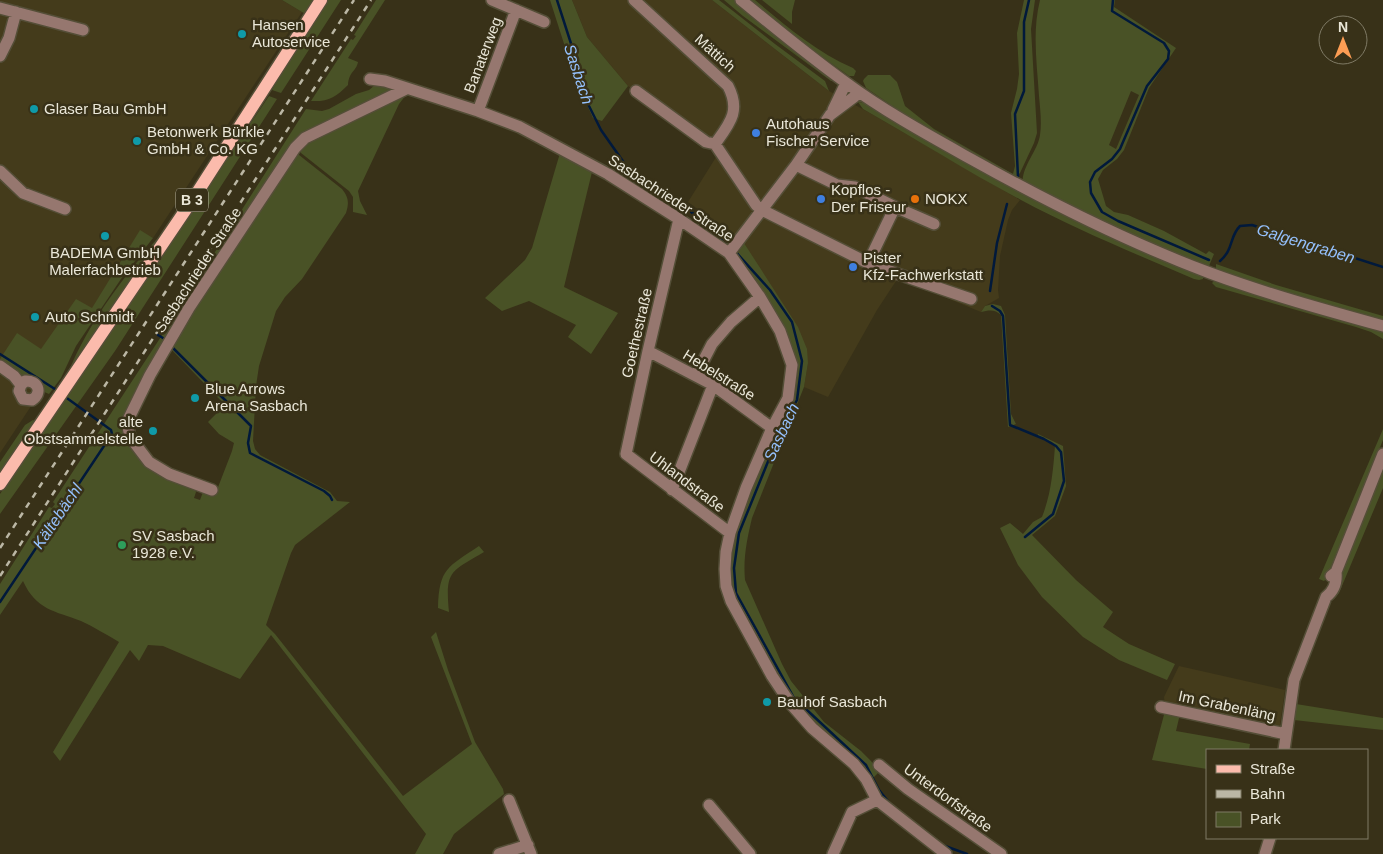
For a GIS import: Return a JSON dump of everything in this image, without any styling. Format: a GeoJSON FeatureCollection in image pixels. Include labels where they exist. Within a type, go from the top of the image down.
{"type":"FeatureCollection","features":[{"type":"Feature","properties":{"kind":"main road","name":"B 3"},"geometry":{"type":"LineString","coordinates":[[0,484],[195,196],[321,0]]}},
{"type":"Feature","properties":{"kind":"street"},"geometry":{"type":"LineString","coordinates":[[492,0],[544,22]]}},
{"type":"Feature","properties":{"kind":"street","name":"Mättich"},"geometry":{"type":"LineString","coordinates":[[634,0],[728,86],[733,94],[734,112],[731,121],[715,144]]}},
{"type":"Feature","properties":{"kind":"street"},"geometry":{"type":"LineString","coordinates":[[741,0],[782,34],[859,92],[945,145],[1026,190],[1076,215],[1210,273],[1284,299],[1383,326]]}},
{"type":"Feature","properties":{"kind":"street"},"geometry":{"type":"LineString","coordinates":[[0,8],[83,30]]}},
{"type":"Feature","properties":{"kind":"street","name":"Banaterweg"},"geometry":{"type":"LineString","coordinates":[[478,111],[516,10]]}},
{"type":"Feature","properties":{"kind":"street"},"geometry":{"type":"LineString","coordinates":[[0,56],[9,38],[16,12]]}},
{"type":"Feature","properties":{"kind":"street","name":"Sasbachrieder Straße"},"geometry":{"type":"LineString","coordinates":[[370,79],[385,81],[478,111],[520,127],[608,174],[679,218],[733,248],[780,331],[792,365],[788,398],[772,428],[746,488],[730,533],[726,552],[726,586],[736,609],[772,676],[790,703],[812,728],[854,764],[866,779],[877,800],[946,854]]}},
{"type":"Feature","properties":{"kind":"street"},"geometry":{"type":"LineString","coordinates":[[733,248],[796,165],[830,115],[846,83]]}},
{"type":"Feature","properties":{"kind":"street","name":"Sasbachrieder Straße"},"geometry":{"type":"LineString","coordinates":[[212,490],[169,474],[149,462],[130,437],[127,429],[131,412],[150,375],[190,308],[295,148],[305,138],[406,89]]}},
{"type":"Feature","properties":{"kind":"street"},"geometry":{"type":"LineString","coordinates":[[636,91],[706,142],[715,144],[756,205],[762,210],[868,263],[971,299]]}},
{"type":"Feature","properties":{"kind":"street"},"geometry":{"type":"LineString","coordinates":[[830,115],[859,92]]}},
{"type":"Feature","properties":{"kind":"street"},"geometry":{"type":"LineString","coordinates":[[796,165],[837,185],[855,187],[934,224]]}},
{"type":"Feature","properties":{"kind":"street"},"geometry":{"type":"LineString","coordinates":[[0,171],[23,192],[65,209]]}},
{"type":"Feature","properties":{"kind":"street"},"geometry":{"type":"LineString","coordinates":[[868,263],[895,207]]}},
{"type":"Feature","properties":{"kind":"street","name":"Goethestraße"},"geometry":{"type":"LineString","coordinates":[[626,454],[679,218]]}},
{"type":"Feature","properties":{"kind":"street"},"geometry":{"type":"LineString","coordinates":[[696,375],[712,344],[731,322],[760,297]]}},
{"type":"Feature","properties":{"kind":"street","name":"Hebelstraße"},"geometry":{"type":"LineString","coordinates":[[648,351],[714,386],[772,428]]}},
{"type":"Feature","properties":{"kind":"street"},"geometry":{"type":"LineString","coordinates":[[0,366],[14,376],[21,385]]}},
{"type":"Feature","properties":{"kind":"street"},"geometry":{"type":"LineString","coordinates":[[672,490],[714,386]]}},
{"type":"Feature","properties":{"kind":"street","name":"Uhlandstraße"},"geometry":{"type":"LineString","coordinates":[[626,454],[730,533]]}},
{"type":"Feature","properties":{"kind":"street"},"geometry":{"type":"LineString","coordinates":[[1284,749],[1294,680],[1325,599],[1326,585],[1329,578],[1336,572],[1356,517],[1383,454]]}},
{"type":"Feature","properties":{"kind":"street","name":"Im Grabenläng"},"geometry":{"type":"LineString","coordinates":[[1162,707],[1286,734]]}},
{"type":"Feature","properties":{"kind":"street","name":"Unterdorfstraße"},"geometry":{"type":"LineString","coordinates":[[879,765],[914,794],[1000,854]]}},
{"type":"Feature","properties":{"kind":"street"},"geometry":{"type":"LineString","coordinates":[[499,854],[530,849],[509,800]]}},
{"type":"Feature","properties":{"kind":"street"},"geometry":{"type":"LineString","coordinates":[[833,854],[852,812],[877,800]]}},
{"type":"Feature","properties":{"kind":"street"},"geometry":{"type":"LineString","coordinates":[[709,805],[750,854]]}},
{"type":"Feature","properties":{"kind":"street"},"geometry":{"type":"LineString","coordinates":[[1265,854],[1270,839]]}},
{"type":"Feature","properties":{"kind":"shaded area"},"geometry":{"type":"Polygon","coordinates":[[[0,0],[282,0],[302,12],[153,238],[140,231],[47,382],[0,453],[0,0]]]}},
{"type":"Feature","properties":{"kind":"shaded area"},"geometry":{"type":"Polygon","coordinates":[[[572,0],[712,0],[829,91],[1020,200],[1012,210],[1008,220],[1000,256],[999,298],[985,306],[981,312],[898,278],[877,310],[828,397],[804,387],[808,363],[744,243],[688,202],[718,154],[628,86],[587,37],[572,0]]]}},
{"type":"Feature","properties":{"kind":"shaded area"},"geometry":{"type":"Polygon","coordinates":[[[1179,666],[1285,690],[1279,731],[1165,706],[1164,697],[1179,666]]]}},
{"type":"Feature","properties":{"kind":"green space"},"geometry":{"type":"Polygon","coordinates":[[[282,0],[317,0],[307,15],[282,0]]]}},
{"type":"Feature","properties":{"kind":"green space"},"geometry":{"type":"Polygon","coordinates":[[[328,0],[341,0],[281,93],[272,90],[281,74],[328,0]]]}},
{"type":"Feature","properties":{"kind":"green space"},"geometry":{"type":"Polygon","coordinates":[[[376,0],[385,0],[348,58],[358,62],[348,85],[331,98],[322,101],[311,101],[351,39],[353,40],[356,36],[354,35],[376,0]]]}},
{"type":"Feature","properties":{"kind":"green space"},"geometry":{"type":"Polygon","coordinates":[[[550,0],[572,0],[587,37],[628,86],[602,121],[593,118],[575,78],[550,0]]]}},
{"type":"Feature","properties":{"kind":"green space"},"geometry":{"type":"Polygon","coordinates":[[[712,0],[719,0],[825,81],[829,91],[712,0]]]}},
{"type":"Feature","properties":{"kind":"green space"},"geometry":{"type":"Polygon","coordinates":[[[724,0],[735,0],[833,81],[743,16],[724,0]]]}},
{"type":"Feature","properties":{"kind":"green space"},"geometry":{"type":"Polygon","coordinates":[[[746,0],[755,0],[813,46],[853,68],[856,71],[854,76],[849,76],[746,0]]]}},
{"type":"Feature","properties":{"kind":"green space"},"geometry":{"type":"Polygon","coordinates":[[[762,0],[795,0],[792,24],[762,0]]]}},
{"type":"Feature","properties":{"kind":"green space"},"geometry":{"type":"Polygon","coordinates":[[[1024,0],[1035,0],[1031,29],[1037,133],[1020,173],[1016,177],[1011,178],[913,120],[866,88],[863,81],[868,75],[890,75],[897,82],[905,106],[934,129],[1013,174],[1015,166],[1011,113],[1019,74],[1017,33],[1024,0]]]}},
{"type":"Feature","properties":{"kind":"green space"},"geometry":{"type":"Polygon","coordinates":[[[1040,0],[1115,0],[1114,7],[1176,48],[1149,88],[1124,150],[1117,159],[1103,170],[1098,179],[1106,206],[1114,212],[1128,215],[1164,231],[1206,254],[1209,251],[1214,254],[1209,266],[1110,228],[1023,185],[1024,172],[1039,141],[1041,130],[1036,48],[1040,0]],[[1131,91],[1109,145],[1116,149],[1139,95],[1131,91]]]}},
{"type":"Feature","properties":{"kind":"green space"},"geometry":{"type":"Polygon","coordinates":[[[375,85],[390,88],[391,90],[389,94],[378,100],[296,140],[150,365],[126,414],[124,429],[132,445],[155,469],[168,477],[194,487],[196,492],[194,498],[200,500],[205,491],[215,495],[234,443],[219,434],[208,422],[225,405],[169,347],[294,151],[342,189],[346,195],[348,206],[346,213],[302,279],[285,297],[276,311],[259,366],[253,441],[255,449],[260,455],[330,492],[337,501],[350,502],[295,545],[266,625],[403,796],[472,744],[431,637],[436,632],[475,742],[503,789],[504,794],[454,834],[443,854],[415,854],[426,834],[271,635],[240,679],[163,646],[148,645],[139,661],[130,650],[60,761],[53,752],[119,642],[86,623],[55,612],[40,604],[28,591],[23,581],[0,615],[0,584],[49,507],[52,508],[55,504],[53,502],[306,109],[322,111],[329,109],[356,94],[369,90],[375,85]]]}},
{"type":"Feature","properties":{"kind":"green space"},"geometry":{"type":"Polygon","coordinates":[[[406,95],[399,104],[358,191],[360,201],[367,215],[353,212],[353,197],[349,191],[301,153],[300,150],[308,142],[406,95]]]}},
{"type":"Feature","properties":{"kind":"green space"},"geometry":{"type":"Polygon","coordinates":[[[269,96],[277,99],[115,351],[0,514],[0,494],[269,96]]]}},
{"type":"Feature","properties":{"kind":"green space"},"geometry":{"type":"Polygon","coordinates":[[[858,102],[868,103],[1203,275],[1203,279],[1194,279],[1042,211],[981,178],[863,109],[858,102]]]}},
{"type":"Feature","properties":{"kind":"green space"},"geometry":{"type":"Polygon","coordinates":[[[560,153],[592,172],[564,287],[618,313],[591,354],[568,337],[576,325],[529,301],[502,311],[485,298],[525,260],[532,248],[560,153]]]}},
{"type":"Feature","properties":{"kind":"green space"},"geometry":{"type":"Polygon","coordinates":[[[140,230],[153,238],[121,279],[76,346],[61,378],[49,394],[42,391],[0,359],[17,333],[41,349],[76,299],[92,308],[140,230]]]}},
{"type":"Feature","properties":{"kind":"green space"},"geometry":{"type":"Polygon","coordinates":[[[156,240],[158,242],[67,376],[84,340],[105,304],[156,240]]]}},
{"type":"Feature","properties":{"kind":"green space"},"geometry":{"type":"Polygon","coordinates":[[[744,243],[798,327],[807,349],[808,363],[804,387],[752,518],[746,549],[745,580],[791,681],[824,722],[871,761],[879,772],[871,780],[813,724],[794,702],[736,606],[728,572],[735,530],[795,363],[791,347],[778,319],[738,253],[744,243]]]}},
{"type":"Feature","properties":{"kind":"green space"},"geometry":{"type":"Polygon","coordinates":[[[1216,264],[1276,285],[1383,316],[1383,323],[1296,298],[1216,269],[1216,264]]]}},
{"type":"Feature","properties":{"kind":"green space"},"geometry":{"type":"Polygon","coordinates":[[[1215,280],[1383,332],[1383,339],[1371,332],[1356,327],[1216,287],[1212,283],[1215,280]]]}},
{"type":"Feature","properties":{"kind":"green space"},"geometry":{"type":"Polygon","coordinates":[[[993,304],[1001,306],[1005,315],[1011,414],[1016,424],[1008,427],[1001,315],[992,310],[981,312],[985,306],[993,304]]]}},
{"type":"Feature","properties":{"kind":"green space"},"geometry":{"type":"Polygon","coordinates":[[[33,420],[36,422],[0,476],[0,462],[25,425],[33,420]]]}},
{"type":"Feature","properties":{"kind":"green space"},"geometry":{"type":"Polygon","coordinates":[[[1383,429],[1383,440],[1326,579],[1324,581],[1319,579],[1383,429]]]}},
{"type":"Feature","properties":{"kind":"green space"},"geometry":{"type":"Polygon","coordinates":[[[1038,434],[1063,446],[1066,486],[1055,516],[1032,535],[1076,580],[1113,612],[1103,627],[1129,644],[1175,664],[1167,680],[1119,660],[1083,637],[1042,597],[1018,565],[1000,528],[1010,523],[1023,534],[1033,522],[1042,517],[1050,491],[1055,446],[1052,442],[1037,437],[1038,434]]]}},
{"type":"Feature","properties":{"kind":"green space"},"geometry":{"type":"Polygon","coordinates":[[[1383,468],[1383,488],[1339,593],[1334,599],[1331,599],[1383,468]]]}},
{"type":"Feature","properties":{"kind":"green space"},"geometry":{"type":"Polygon","coordinates":[[[479,546],[484,552],[457,569],[449,580],[449,612],[438,608],[440,584],[443,576],[453,564],[479,546]]]}},
{"type":"Feature","properties":{"kind":"green space"},"geometry":{"type":"Polygon","coordinates":[[[1296,704],[1383,718],[1383,730],[1294,720],[1296,704]]]}},
{"type":"Feature","properties":{"kind":"green space"},"geometry":{"type":"Polygon","coordinates":[[[1165,711],[1180,714],[1176,731],[1250,744],[1249,749],[1206,749],[1206,769],[1152,760],[1165,711]]]}},
{"type":"Feature","properties":{"kind":"waterway","name":"Sasbach"},"geometry":{"type":"LineString","coordinates":[[557,0],[575,56],[585,98],[601,130],[627,167],[689,210],[730,246]]}},
{"type":"Feature","properties":{"kind":"waterway"},"geometry":{"type":"LineString","coordinates":[[1018,177],[1015,114],[1024,91],[1024,22],[1029,0]]}},
{"type":"Feature","properties":{"kind":"waterway","name":"Galgengraben"},"geometry":{"type":"LineString","coordinates":[[1113,0],[1112,11],[1164,43],[1169,51],[1168,59],[1147,86],[1120,149],[1112,159],[1095,172],[1090,182],[1091,193],[1102,212],[1118,221],[1209,260]]}},
{"type":"Feature","properties":{"kind":"waterway"},"geometry":{"type":"LineString","coordinates":[[990,291],[997,243],[1007,204]]}},
{"type":"Feature","properties":{"kind":"waterway","name":"Galgengraben"},"geometry":{"type":"LineString","coordinates":[[1220,261],[1227,252],[1234,234],[1240,226],[1252,225],[1383,267]]}},
{"type":"Feature","properties":{"kind":"waterway","name":"Sasbach"},"geometry":{"type":"LineString","coordinates":[[734,250],[770,290],[792,322],[802,361],[797,400],[780,432],[739,533],[734,568],[736,593],[794,698],[866,765],[879,790],[891,805]]}},
{"type":"Feature","properties":{"kind":"waterway"},"geometry":{"type":"LineString","coordinates":[[992,306],[1000,311],[1003,316],[1010,425],[1044,439],[1056,446],[1061,452],[1064,481],[1053,514],[1025,537]]}},
{"type":"Feature","properties":{"kind":"waterway"},"geometry":{"type":"LineString","coordinates":[[158,335],[163,338]]}},
{"type":"Feature","properties":{"kind":"waterway"},"geometry":{"type":"LineString","coordinates":[[171,346],[251,426],[248,443],[250,453],[324,491],[332,500]]}},
{"type":"Feature","properties":{"kind":"waterway"},"geometry":{"type":"LineString","coordinates":[[0,354],[58,391]]}},
{"type":"Feature","properties":{"kind":"waterway","name":"Kältebächl"},"geometry":{"type":"LineString","coordinates":[[0,602],[112,434],[111,430],[64,396]]}},
{"type":"Feature","properties":{"kind":"waterway","name":"Sasbach"},"geometry":{"type":"LineString","coordinates":[[945,846],[967,854]]}},
{"type":"Feature","properties":{"kind":"railway"},"geometry":{"type":"LineString","coordinates":[[0,548],[354,0]]}},
{"type":"Feature","properties":{"kind":"railway"},"geometry":{"type":"LineString","coordinates":[[0,576],[371,0]]}},
{"type":"Feature","properties":{"kind":"place","name":"Hansen Autoservice"},"geometry":{"type":"Point","coordinates":[242,34]}},
{"type":"Feature","properties":{"kind":"place","name":"Glaser Bau GmbH"},"geometry":{"type":"Point","coordinates":[34,109]}},
{"type":"Feature","properties":{"kind":"place","name":"Autohaus Fischer Service"},"geometry":{"type":"Point","coordinates":[756,133]}},
{"type":"Feature","properties":{"kind":"place","name":"Betonwerk Bürkle GmbH & Co. KG"},"geometry":{"type":"Point","coordinates":[137,141]}},
{"type":"Feature","properties":{"kind":"place","name":"Kopflos - Der Friseur"},"geometry":{"type":"Point","coordinates":[821,199]}},
{"type":"Feature","properties":{"kind":"place","name":"NOKX"},"geometry":{"type":"Point","coordinates":[915,199]}},
{"type":"Feature","properties":{"kind":"place","name":"BADEMA GmbH Malerfachbetrieb"},"geometry":{"type":"Point","coordinates":[105,236]}},
{"type":"Feature","properties":{"kind":"place","name":"Pister Kfz-Fachwerkstatt"},"geometry":{"type":"Point","coordinates":[853,267]}},
{"type":"Feature","properties":{"kind":"place","name":"Auto Schmidt"},"geometry":{"type":"Point","coordinates":[35,317]}},
{"type":"Feature","properties":{"kind":"place","name":"Blue Arrows Arena Sasbach"},"geometry":{"type":"Point","coordinates":[195,398]}},
{"type":"Feature","properties":{"kind":"place","name":"alte Obstsammelstelle"},"geometry":{"type":"Point","coordinates":[153,431]}},
{"type":"Feature","properties":{"kind":"place","name":"SV Sasbach 1928 e.V."},"geometry":{"type":"Point","coordinates":[122,545]}},
{"type":"Feature","properties":{"kind":"place","name":"Bauhof Sasbach"},"geometry":{"type":"Point","coordinates":[767,702]}}]}
